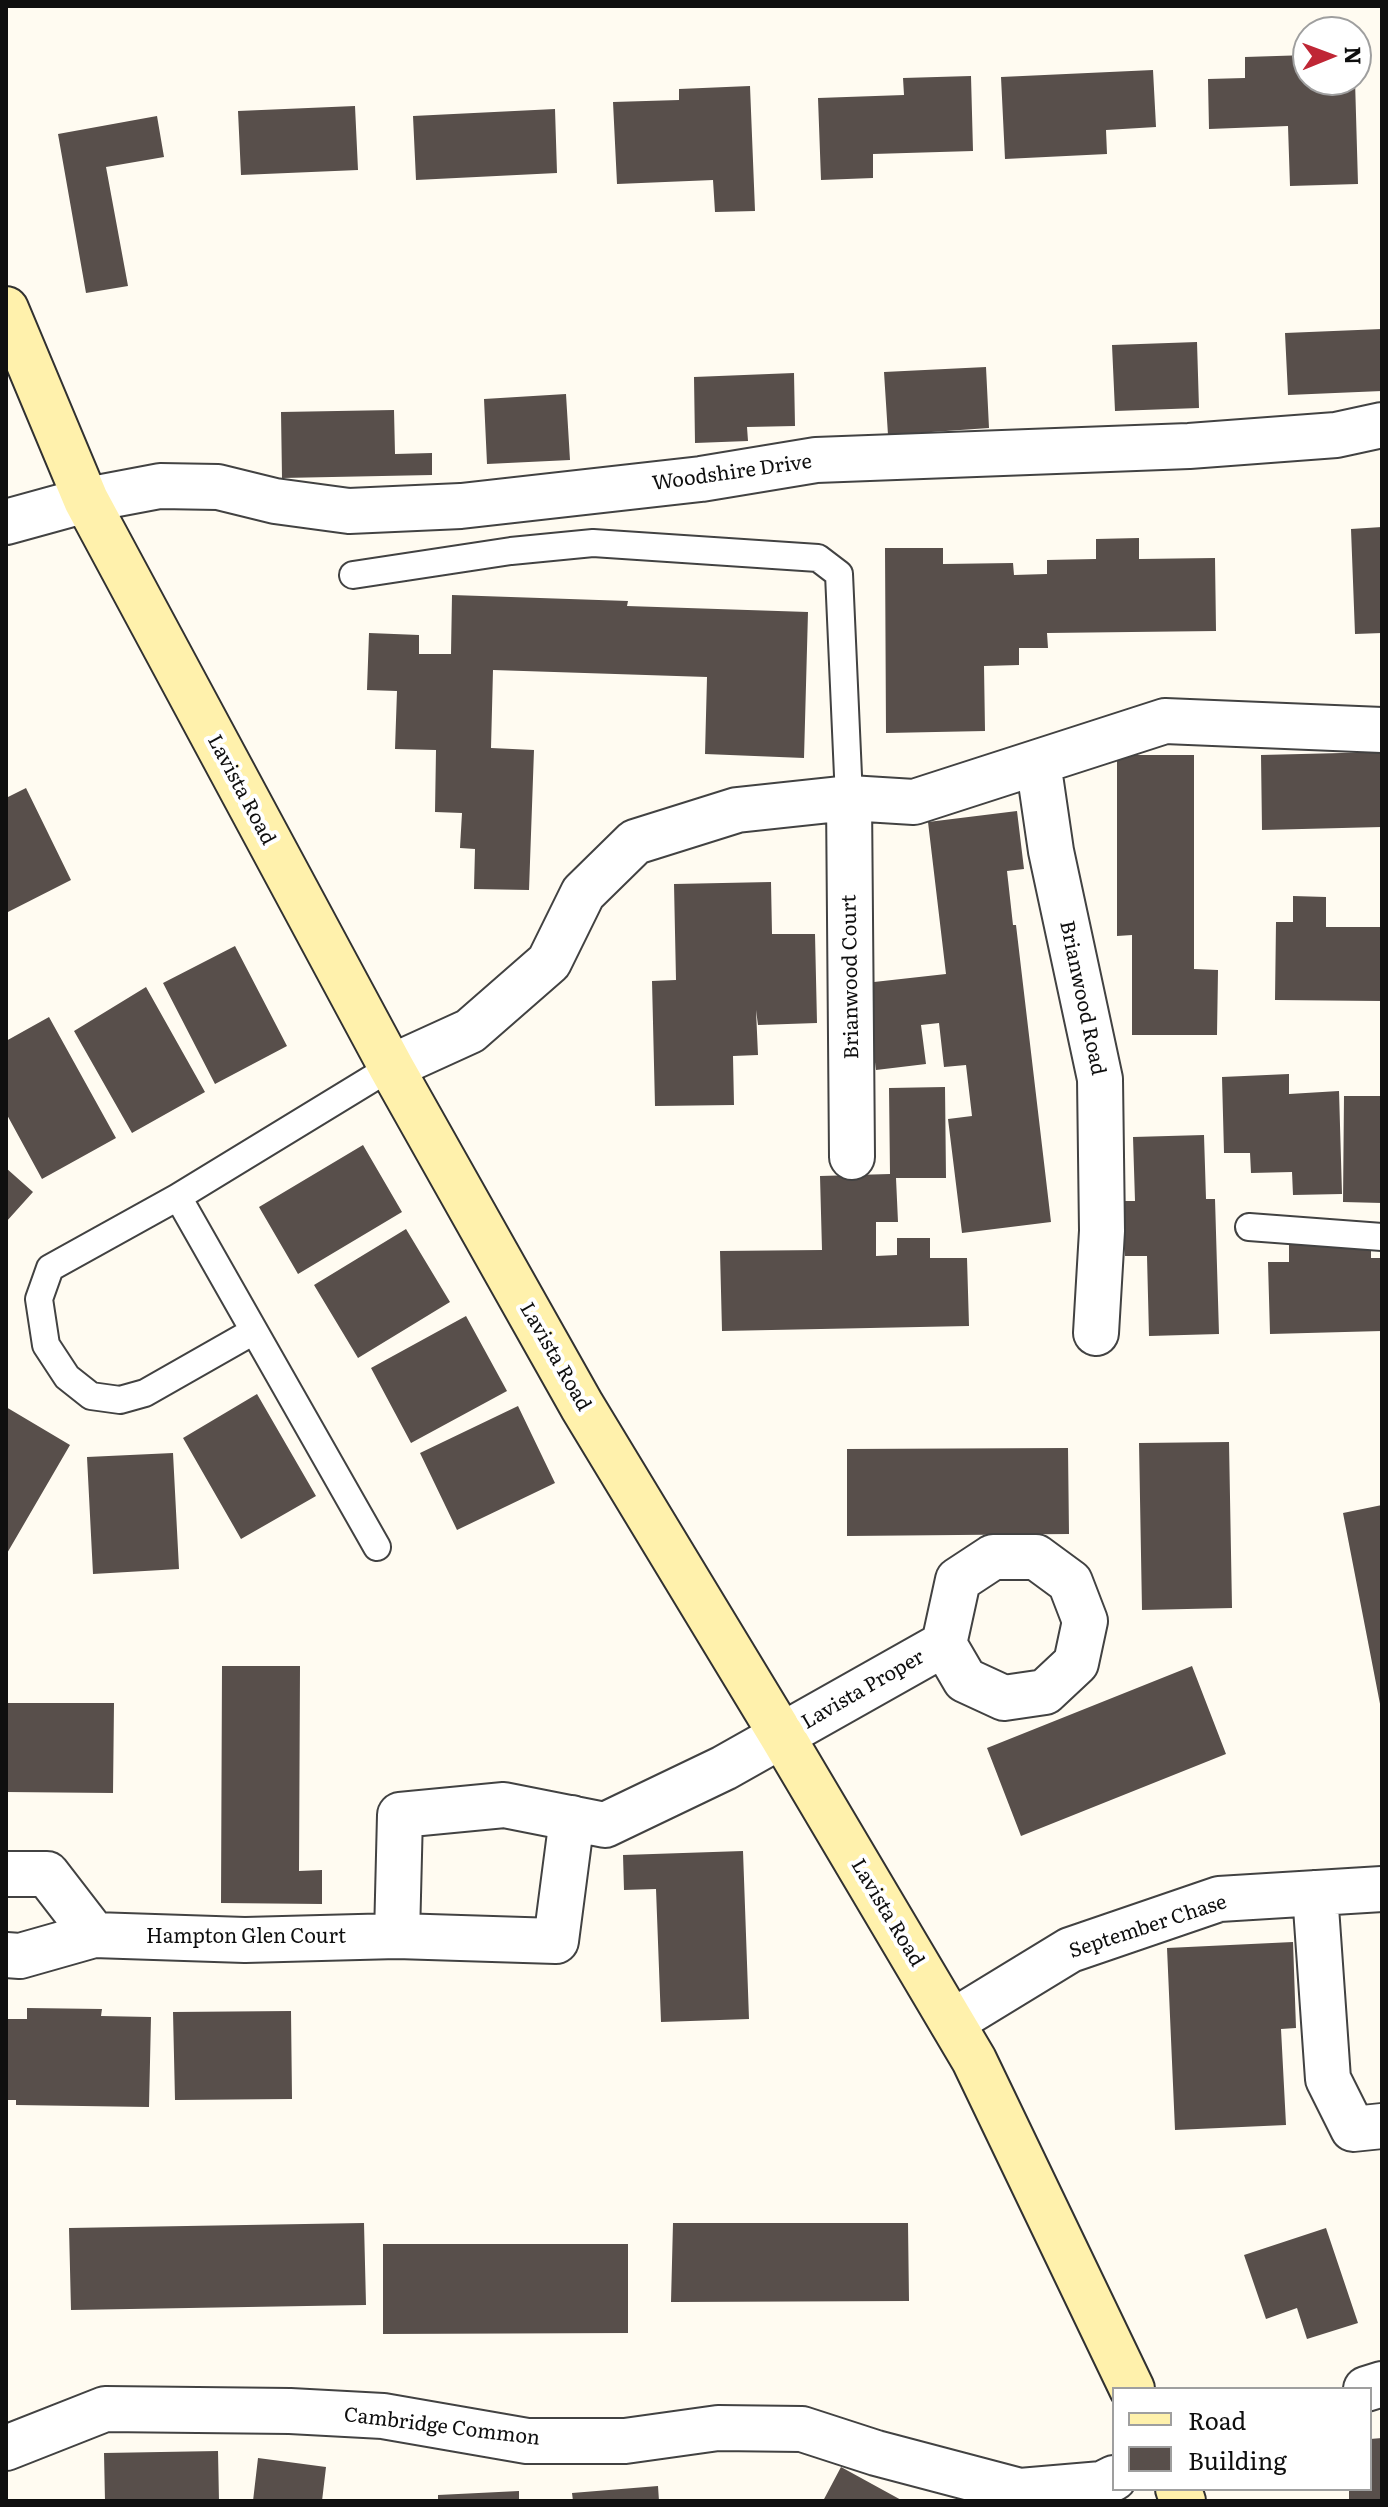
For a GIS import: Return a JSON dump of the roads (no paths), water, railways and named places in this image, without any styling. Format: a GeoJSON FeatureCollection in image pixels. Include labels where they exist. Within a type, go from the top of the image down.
{"type":"FeatureCollection","features":[{"type":"Feature","properties":{"kind":"main road","name":"Lavista Road"},"geometry":{"type":"LineString","coordinates":[[6,309],[86,500],[391,1067],[582,1406],[974,2060],[1131,2387]]}},
{"type":"Feature","properties":{"kind":"street","name":"Woodshire Drive"},"geometry":{"type":"LineString","coordinates":[[6,522],[86,500],[160,486],[218,487],[275,501],[349,511],[461,506],[701,479],[816,460],[1189,446],[1336,435],[1382,425]]}},
{"type":"Feature","properties":{"kind":"street"},"geometry":{"type":"LineString","coordinates":[[391,1067],[470,1031],[549,962],[583,893],[635,842],[737,810],[849,798],[914,802],[1165,721],[1382,730]]}},
{"type":"Feature","properties":{"kind":"street","name":"Brianwood Road"},"geometry":{"type":"LineString","coordinates":[[1038,762],[1051,851],[1100,1079],[1102,1231],[1096,1333]]}},
{"type":"Feature","properties":{"kind":"street","name":"Brianwood Court"},"geometry":{"type":"LineString","coordinates":[[849,798],[852,1157]]}},
{"type":"Feature","properties":{"kind":"street","name":"Lavista Proper"},"geometry":{"type":"LineString","coordinates":[[782,1736],[944,1644],[958,1580],[993,1557],[1036,1557],[1070,1582],[1085,1621],[1076,1663],[1045,1692],[1004,1698],[965,1680],[944,1644]]}},
{"type":"Feature","properties":{"kind":"street"},"geometry":{"type":"LineString","coordinates":[[397,1936],[400,1815],[504,1805],[605,1825],[724,1768],[782,1736]]}},
{"type":"Feature","properties":{"kind":"street","name":"Hampton Glen Court"},"geometry":{"type":"LineString","coordinates":[[6,1955],[20,1956],[94,1935],[245,1940],[397,1936],[556,1941],[572,1818]]}},
{"type":"Feature","properties":{"kind":"street"},"geometry":{"type":"LineString","coordinates":[[6,1874],[47,1874],[94,1935]]}},
{"type":"Feature","properties":{"kind":"street","name":"September Chase"},"geometry":{"type":"LineString","coordinates":[[952,2022],[1070,1950],[1219,1899],[1382,1889]]}},
{"type":"Feature","properties":{"kind":"street"},"geometry":{"type":"LineString","coordinates":[[1315,1893],[1328,2079],[1353,2129],[1382,2126]]}},
{"type":"Feature","properties":{"kind":"street","name":"Cambridge Common"},"geometry":{"type":"LineString","coordinates":[[6,2448],[105,2409],[290,2411],[383,2416],[527,2441],[625,2441],[718,2428],[802,2429],[876,2453],[1020,2491],[1102,2484],[1112,2479]]}},
{"type":"Feature","properties":{"kind":"lane"},"geometry":{"type":"LineString","coordinates":[[353,575],[511,551],[593,543],[818,558],[839,574],[849,798]]}},
{"type":"Feature","properties":{"kind":"lane"},"geometry":{"type":"LineString","coordinates":[[254,1331],[145,1393],[120,1400],[91,1396],[67,1377],[46,1345],[39,1299],[50,1268],[178,1197],[391,1067]]}},
{"type":"Feature","properties":{"kind":"lane"},"geometry":{"type":"LineString","coordinates":[[178,1197],[377,1547]]}},
{"type":"Feature","properties":{"kind":"lane"},"geometry":{"type":"LineString","coordinates":[[1249,1227],[1382,1237]]}}]}
